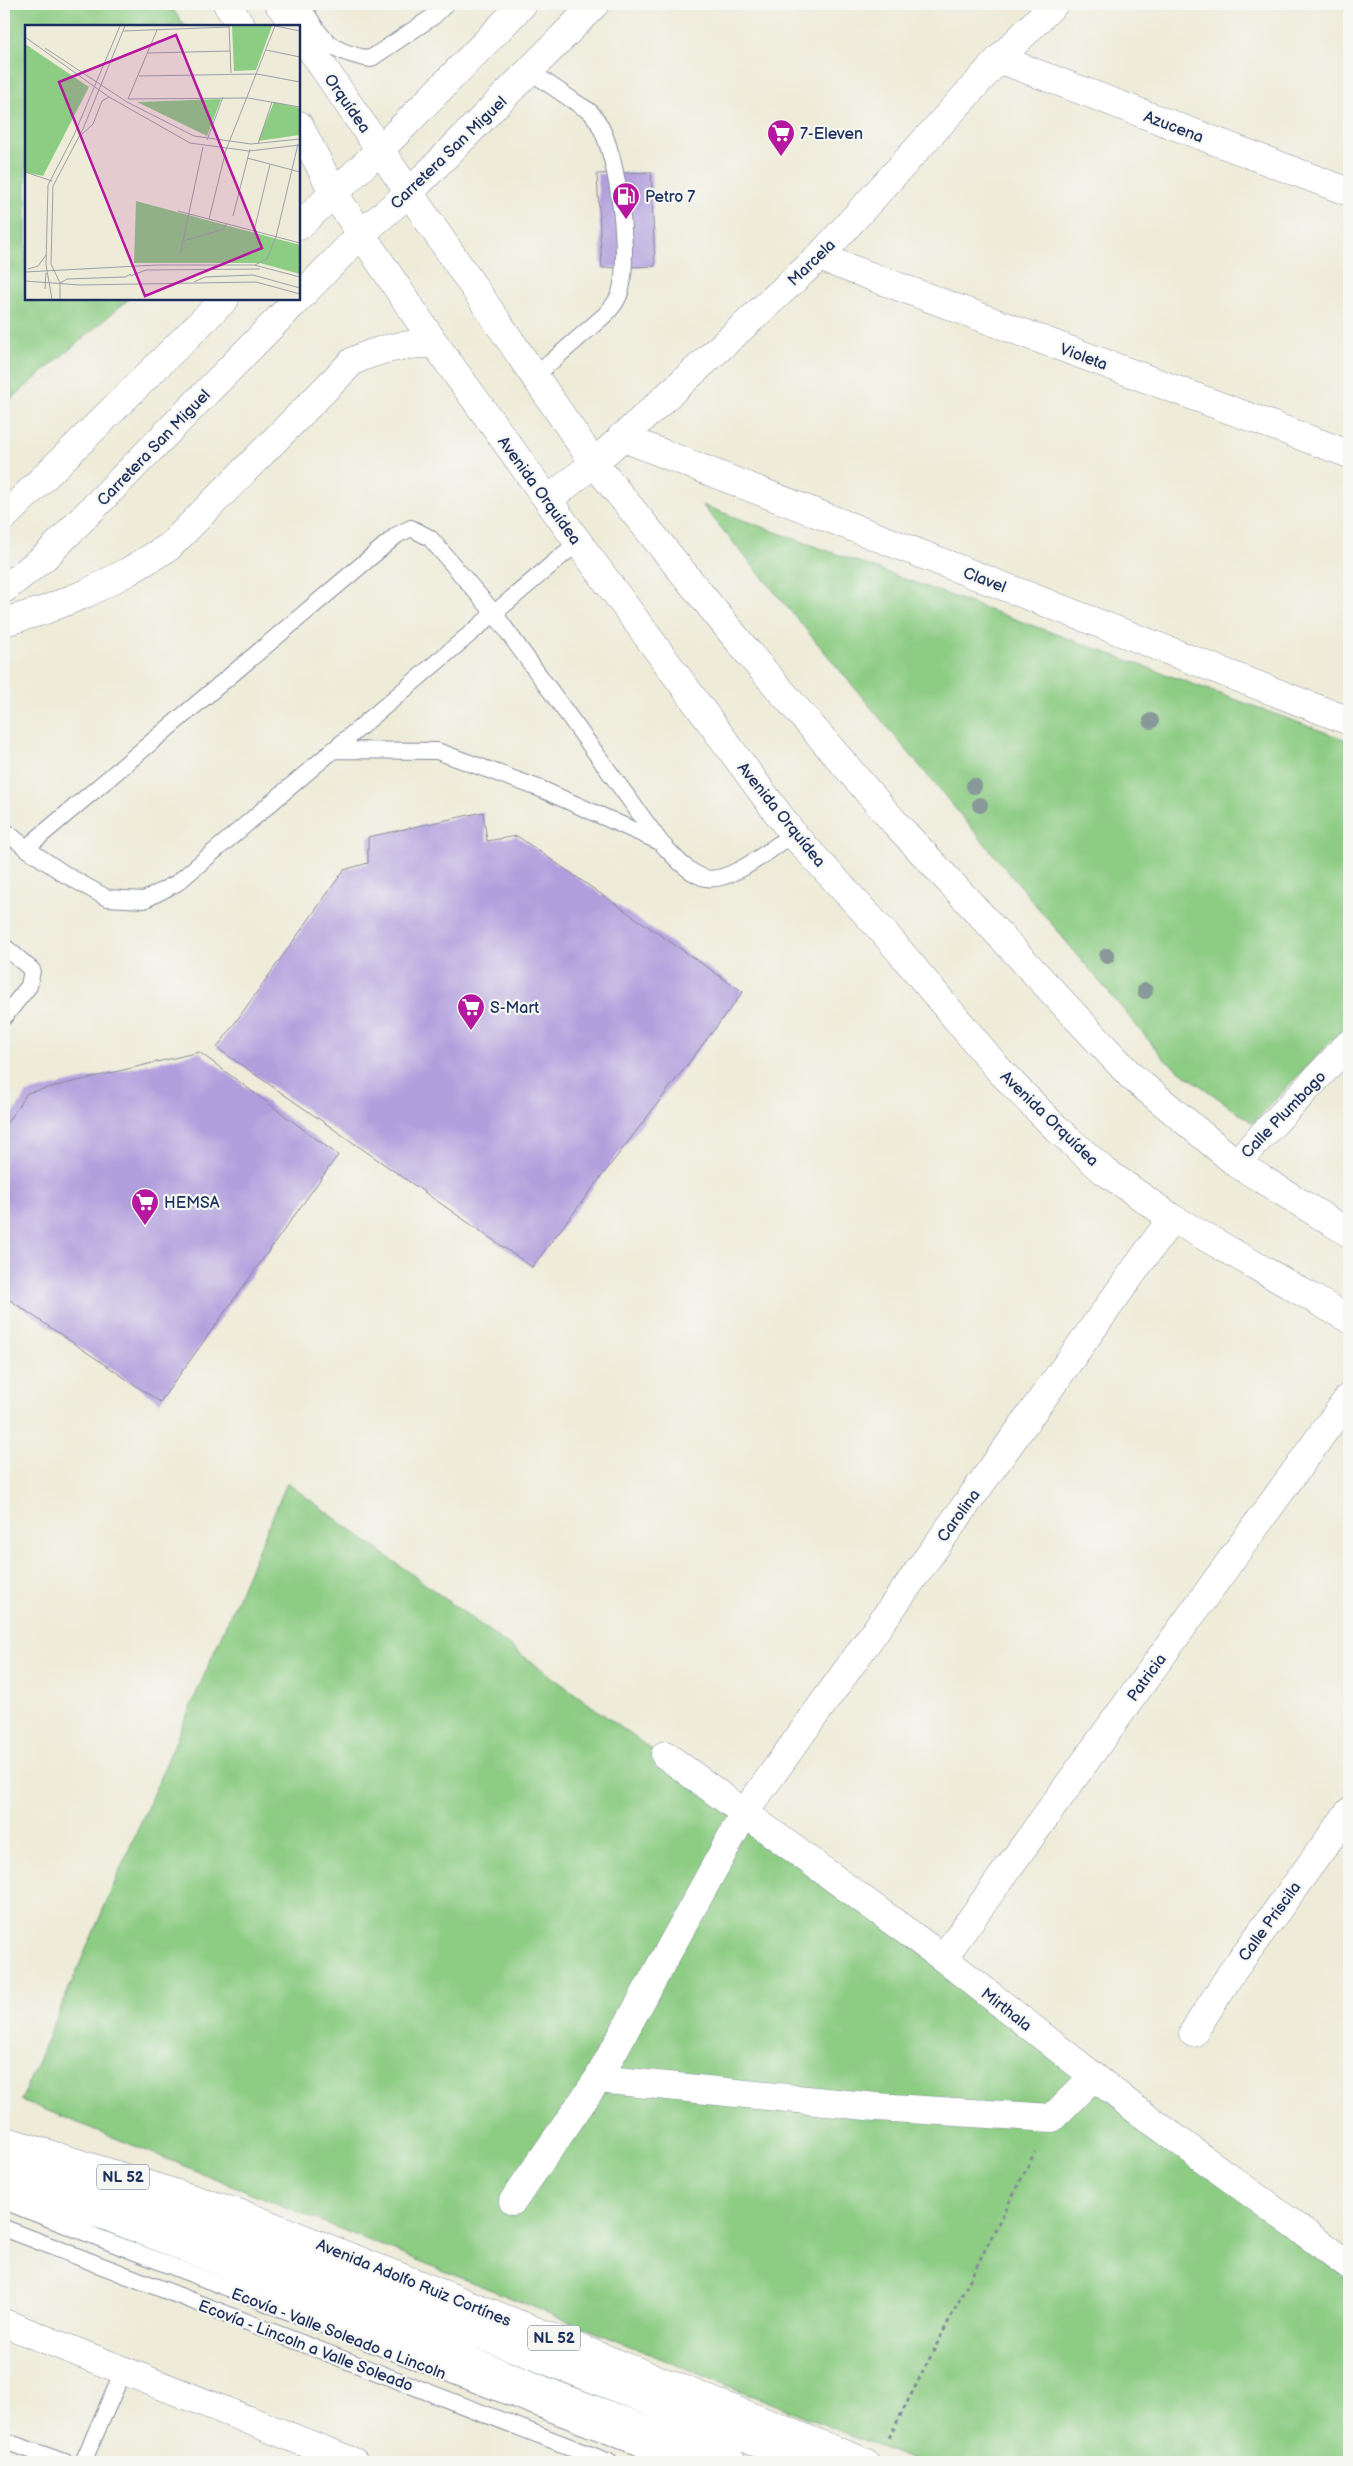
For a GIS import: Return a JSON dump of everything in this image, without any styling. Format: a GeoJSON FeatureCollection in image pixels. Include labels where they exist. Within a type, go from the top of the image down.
{"type":"FeatureCollection","features":[{"type":"Feature","properties":{"kind":"street"},"geometry":{"type":"LineString","coordinates":[[227,4],[240,25]]}},
{"type":"Feature","properties":{"kind":"street"},"geometry":{"type":"LineString","coordinates":[[279,4],[293,25]]}},
{"type":"Feature","properties":{"kind":"street"},"geometry":{"type":"LineString","coordinates":[[300,225],[333,192],[380,150],[523,4]]}},
{"type":"Feature","properties":{"kind":"street","name":"Carretera San Miguel"},"geometry":{"type":"LineString","coordinates":[[300,296],[362,233],[410,192],[531,72],[595,4]]}},
{"type":"Feature","properties":{"kind":"street","name":"Marcela"},"geometry":{"type":"LineString","coordinates":[[548,500],[594,463],[819,257],[999,59],[1054,4]]}},
{"type":"Feature","properties":{"kind":"street","name":"Orquídea"},"geometry":{"type":"LineString","coordinates":[[300,33],[380,150]]}},
{"type":"Feature","properties":{"kind":"street","name":"Azucena"},"geometry":{"type":"LineString","coordinates":[[999,59],[1349,192]]}},
{"type":"Feature","properties":{"kind":"street"},"geometry":{"type":"LineString","coordinates":[[300,127],[333,192]]}},
{"type":"Feature","properties":{"kind":"street"},"geometry":{"type":"LineString","coordinates":[[380,150],[594,463],[750,654],[896,823],[1131,1076],[1236,1163],[1349,1233]]}},
{"type":"Feature","properties":{"kind":"street","name":"Avenida Orquídea"},"geometry":{"type":"LineString","coordinates":[[333,192],[435,344],[793,834],[886,935],[1000,1071],[1056,1128],[1103,1170],[1172,1218],[1349,1320]]}},
{"type":"Feature","properties":{"kind":"street","name":"Violeta"},"geometry":{"type":"LineString","coordinates":[[819,257],[1349,454]]}},
{"type":"Feature","properties":{"kind":"street"},"geometry":{"type":"LineString","coordinates":[[4,517],[224,300]]}},
{"type":"Feature","properties":{"kind":"street","name":"Carretera San Miguel"},"geometry":{"type":"LineString","coordinates":[[4,590],[46,556],[296,300]]}},
{"type":"Feature","properties":{"kind":"street"},"geometry":{"type":"LineString","coordinates":[[4,622],[45,610],[87,593],[169,547],[353,361],[390,347],[409,344],[435,344]]}},
{"type":"Feature","properties":{"kind":"street","name":"Clavel"},"geometry":{"type":"LineString","coordinates":[[621,438],[1349,721]]}},
{"type":"Feature","properties":{"kind":"street","name":"Calle Plumbago"},"geometry":{"type":"LineString","coordinates":[[1236,1163],[1349,1044]]}},
{"type":"Feature","properties":{"kind":"street","name":"Carolina"},"geometry":{"type":"LineString","coordinates":[[514,2201],[598,2079],[745,1812],[1172,1218]]}},
{"type":"Feature","properties":{"kind":"street","name":"Patricia"},"geometry":{"type":"LineString","coordinates":[[943,1958],[1349,1397]]}},
{"type":"Feature","properties":{"kind":"street","name":"Mirthala"},"geometry":{"type":"LineString","coordinates":[[665,1754],[943,1958],[1134,2108],[1346,2255]]}},
{"type":"Feature","properties":{"kind":"street","name":"Calle Priscila"},"geometry":{"type":"LineString","coordinates":[[1193,2033],[1232,1972],[1349,1812]]}},
{"type":"Feature","properties":{"kind":"street"},"geometry":{"type":"LineString","coordinates":[[598,2079],[876,2106],[1052,2118],[1093,2076]]}},
{"type":"Feature","properties":{"kind":"street","name":"Avenida Adolfo Ruiz Cortínes"},"geometry":{"type":"LineString","coordinates":[[4,2140],[242,2214],[865,2462]]}},
{"type":"Feature","properties":{"kind":"street"},"geometry":{"type":"LineString","coordinates":[[4,2161],[239,2241],[807,2462]]}},
{"type":"Feature","properties":{"kind":"street"},"geometry":{"type":"LineString","coordinates":[[4,2192],[27,2192],[106,2216],[563,2398],[732,2462]]}},
{"type":"Feature","properties":{"kind":"street"},"geometry":{"type":"LineString","coordinates":[[4,2323],[124,2369],[354,2462]]}},
{"type":"Feature","properties":{"kind":"lane"},"geometry":{"type":"LineString","coordinates":[[301,4],[323,40],[345,55],[370,59],[434,16],[446,4]]}},
{"type":"Feature","properties":{"kind":"lane"},"geometry":{"type":"LineString","coordinates":[[531,72],[593,114],[601,130],[611,155],[617,181],[624,270],[621,290],[616,303],[535,376]]}},
{"type":"Feature","properties":{"kind":"lane"},"geometry":{"type":"LineString","coordinates":[[26,848],[397,535],[411,528],[430,538],[494,613],[661,843],[687,869],[704,878],[723,878],[753,862],[793,834]]}},
{"type":"Feature","properties":{"kind":"lane"},"geometry":{"type":"LineString","coordinates":[[4,830],[26,848],[107,898],[144,900],[177,883],[578,542]]}},
{"type":"Feature","properties":{"kind":"lane"},"geometry":{"type":"LineString","coordinates":[[333,750],[437,751],[541,789],[661,843]]}},
{"type":"Feature","properties":{"kind":"lane"},"geometry":{"type":"LineString","coordinates":[[4,946],[32,970],[29,986],[4,1016]]}},
{"type":"Feature","properties":{"kind":"lane","name":"Ecovía - Valle Soleado a Lincoln"},"geometry":{"type":"LineString","coordinates":[[4,2201],[676,2462]]}},
{"type":"Feature","properties":{"kind":"lane","name":"Ecovía - Lincoln a Valle Soleado"},"geometry":{"type":"LineString","coordinates":[[4,2228],[609,2462]]}},
{"type":"Feature","properties":{"kind":"lane"},"geometry":{"type":"LineString","coordinates":[[83,2462],[124,2369]]}},
{"type":"Feature","properties":{"kind":"lane"},"geometry":{"type":"LineString","coordinates":[[4,2441],[65,2462]]}},
{"type":"Feature","properties":{"kind":"path"},"geometry":{"type":"LineString","coordinates":[[885,2445],[1052,2118]]}},
{"type":"Feature","properties":{"kind":"green space"},"geometry":{"type":"Polygon","coordinates":[[[4,4],[169,4],[184,25],[25,25],[25,300],[128,300],[4,405],[4,4]]]}},
{"type":"Feature","properties":{"kind":"green space"},"geometry":{"type":"Polygon","coordinates":[[[702,505],[1349,741],[1349,1022],[1253,1123],[1166,1061],[702,505]]]}},
{"type":"Feature","properties":{"kind":"green space"},"geometry":{"type":"Polygon","coordinates":[[[287,1483],[798,1857],[1349,2281],[1349,2462],[917,2462],[21,2100],[287,1483]]]}},
{"type":"Feature","properties":{"kind":"building","name":"Petro 7"},"geometry":{"type":"Polygon","coordinates":[[[651,172],[655,266],[602,268],[597,174],[651,172]]]}},
{"type":"Feature","properties":{"kind":"building","name":"S-Mart"},"geometry":{"type":"Polygon","coordinates":[[[483,812],[487,841],[517,836],[743,992],[532,1267],[217,1048],[344,870],[368,863],[368,837],[483,812]]]}},
{"type":"Feature","properties":{"kind":"building","name":"HEMSA"},"geometry":{"type":"Polygon","coordinates":[[[199,1052],[338,1155],[160,1402],[4,1296],[4,1127],[27,1093],[199,1052]]]}},
{"type":"Feature","properties":{"kind":"place","name":"7-Eleven"},"geometry":{"type":"Point","coordinates":[781,157]}},
{"type":"Feature","properties":{"kind":"place","name":"Petro 7"},"geometry":{"type":"Point","coordinates":[626,220]}},
{"type":"Feature","properties":{"kind":"place","name":"S-Mart"},"geometry":{"type":"Point","coordinates":[471,1031]}},
{"type":"Feature","properties":{"kind":"place","name":"HEMSA"},"geometry":{"type":"Point","coordinates":[145,1226]}}]}
